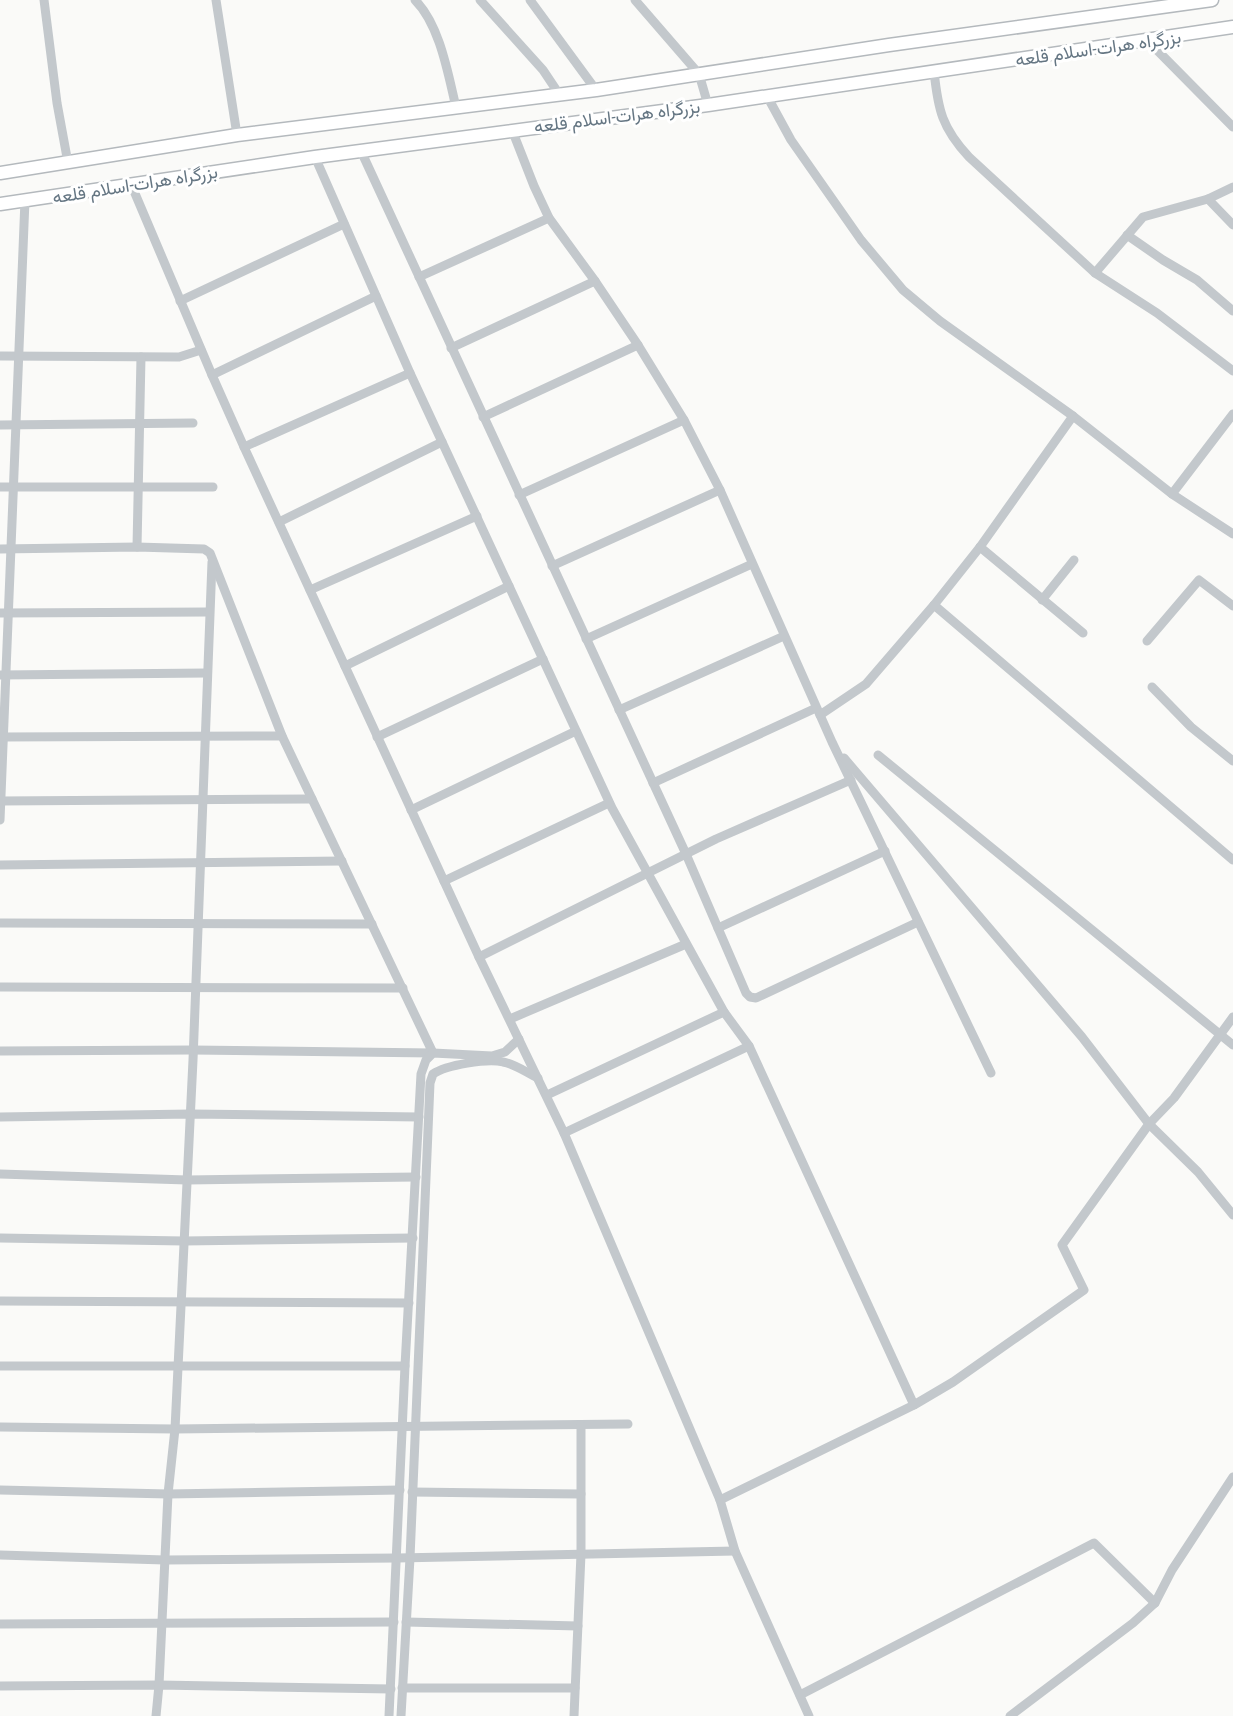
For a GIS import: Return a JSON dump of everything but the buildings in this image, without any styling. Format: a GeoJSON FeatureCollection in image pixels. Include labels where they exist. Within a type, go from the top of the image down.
{"type":"FeatureCollection","features":[{"type":"Feature","properties":{"kind":"highway","name":"بزرگراه هرات-اسلام قلعه"},"geometry":{"type":"LineString","coordinates":[[0,173],[237,135],[596,90],[889,45],[1212,0]]}},
{"type":"Feature","properties":{"kind":"highway","name":"بزرگراه هرات-اسلام قلعه"},"geometry":{"type":"LineString","coordinates":[[0,204],[315,157],[708,105],[1233,27]]}},
{"type":"Feature","properties":{"kind":"street"},"geometry":{"type":"LineString","coordinates":[[44,0],[57,103],[68,163]]}},
{"type":"Feature","properties":{"kind":"street"},"geometry":{"type":"LineString","coordinates":[[216,0],[237,135]]}},
{"type":"Feature","properties":{"kind":"street"},"geometry":{"type":"LineString","coordinates":[[416,0],[424,9],[442,50],[456,107]]}},
{"type":"Feature","properties":{"kind":"street"},"geometry":{"type":"LineString","coordinates":[[480,0],[543,70],[559,94]]}},
{"type":"Feature","properties":{"kind":"street"},"geometry":{"type":"LineString","coordinates":[[530,0],[596,90]]}},
{"type":"Feature","properties":{"kind":"street"},"geometry":{"type":"LineString","coordinates":[[635,0],[699,74],[708,105]]}},
{"type":"Feature","properties":{"kind":"street"},"geometry":{"type":"LineString","coordinates":[[1148,41],[1233,127]]}},
{"type":"Feature","properties":{"kind":"street"},"geometry":{"type":"LineString","coordinates":[[934,71],[938,107],[953,140],[969,158],[1095,273],[1157,313],[1231,366]]}},
{"type":"Feature","properties":{"kind":"street"},"geometry":{"type":"LineString","coordinates":[[767,96],[797,149],[861,240],[903,290],[940,321],[1073,416],[1172,494],[1233,534]]}},
{"type":"Feature","properties":{"kind":"street"},"geometry":{"type":"LineString","coordinates":[[512,130],[549,218],[638,345],[684,420],[720,490],[832,742],[991,1073]]}},
{"type":"Feature","properties":{"kind":"street"},"geometry":{"type":"LineString","coordinates":[[361,151],[686,854],[746,993],[756,998],[918,922]]}},
{"type":"Feature","properties":{"kind":"street"},"geometry":{"type":"LineString","coordinates":[[315,157],[410,373],[609,803],[724,1012],[749,1046],[914,1405]]}},
{"type":"Feature","properties":{"kind":"street"},"geometry":{"type":"LineString","coordinates":[[131,184],[244,447],[479,957],[564,1133],[720,1500],[735,1551],[809,1716]]}},
{"type":"Feature","properties":{"kind":"street"},"geometry":{"type":"LineString","coordinates":[[1095,273],[1143,217],[1208,199],[1233,187]]}},
{"type":"Feature","properties":{"kind":"street"},"geometry":{"type":"LineString","coordinates":[[1208,199],[1233,225]]}},
{"type":"Feature","properties":{"kind":"street"},"geometry":{"type":"LineString","coordinates":[[0,820],[5,549],[13,487],[25,200]]}},
{"type":"Feature","properties":{"kind":"street"},"geometry":{"type":"LineString","coordinates":[[419,277],[549,218]]}},
{"type":"Feature","properties":{"kind":"street"},"geometry":{"type":"LineString","coordinates":[[180,301],[344,224]]}},
{"type":"Feature","properties":{"kind":"street"},"geometry":{"type":"LineString","coordinates":[[1127,235],[1197,280],[1233,311]]}},
{"type":"Feature","properties":{"kind":"street"},"geometry":{"type":"LineString","coordinates":[[452,348],[595,281]]}},
{"type":"Feature","properties":{"kind":"street"},"geometry":{"type":"LineString","coordinates":[[212,375],[376,296]]}},
{"type":"Feature","properties":{"kind":"street"},"geometry":{"type":"LineString","coordinates":[[483,417],[638,345]]}},
{"type":"Feature","properties":{"kind":"street"},"geometry":{"type":"LineString","coordinates":[[0,356],[179,357],[201,350]]}},
{"type":"Feature","properties":{"kind":"street"},"geometry":{"type":"LineString","coordinates":[[137,547],[141,357]]}},
{"type":"Feature","properties":{"kind":"street"},"geometry":{"type":"LineString","coordinates":[[244,447],[410,373]]}},
{"type":"Feature","properties":{"kind":"street"},"geometry":{"type":"LineString","coordinates":[[1172,494],[1233,414]]}},
{"type":"Feature","properties":{"kind":"street"},"geometry":{"type":"LineString","coordinates":[[653,783],[818,711],[866,684],[980,547],[1073,416]]}},
{"type":"Feature","properties":{"kind":"street"},"geometry":{"type":"LineString","coordinates":[[519,495],[684,420]]}},
{"type":"Feature","properties":{"kind":"street"},"geometry":{"type":"LineString","coordinates":[[0,424],[193,423]]}},
{"type":"Feature","properties":{"kind":"street"},"geometry":{"type":"LineString","coordinates":[[279,522],[442,442]]}},
{"type":"Feature","properties":{"kind":"street"},"geometry":{"type":"LineString","coordinates":[[0,487],[213,487]]}},
{"type":"Feature","properties":{"kind":"street"},"geometry":{"type":"LineString","coordinates":[[552,566],[720,490]]}},
{"type":"Feature","properties":{"kind":"street"},"geometry":{"type":"LineString","coordinates":[[310,590],[477,516]]}},
{"type":"Feature","properties":{"kind":"street"},"geometry":{"type":"LineString","coordinates":[[5,549],[137,547],[204,549],[212,558],[282,736],[433,1053]]}},
{"type":"Feature","properties":{"kind":"street"},"geometry":{"type":"LineString","coordinates":[[980,547],[1083,633]]}},
{"type":"Feature","properties":{"kind":"street"},"geometry":{"type":"LineString","coordinates":[[156,1716],[168,1494],[175,1429],[194,1050],[212,558]]}},
{"type":"Feature","properties":{"kind":"street"},"geometry":{"type":"LineString","coordinates":[[1042,600],[1074,560]]}},
{"type":"Feature","properties":{"kind":"street"},"geometry":{"type":"LineString","coordinates":[[586,639],[752,564]]}},
{"type":"Feature","properties":{"kind":"street"},"geometry":{"type":"LineString","coordinates":[[1147,641],[1198,580],[1233,606]]}},
{"type":"Feature","properties":{"kind":"street"},"geometry":{"type":"LineString","coordinates":[[345,666],[509,586]]}},
{"type":"Feature","properties":{"kind":"street"},"geometry":{"type":"LineString","coordinates":[[934,605],[1233,860]]}},
{"type":"Feature","properties":{"kind":"street"},"geometry":{"type":"LineString","coordinates":[[4,613],[209,612]]}},
{"type":"Feature","properties":{"kind":"street"},"geometry":{"type":"LineString","coordinates":[[619,710],[784,636]]}},
{"type":"Feature","properties":{"kind":"street"},"geometry":{"type":"LineString","coordinates":[[378,737],[543,659]]}},
{"type":"Feature","properties":{"kind":"street"},"geometry":{"type":"LineString","coordinates":[[3,675],[207,673]]}},
{"type":"Feature","properties":{"kind":"street"},"geometry":{"type":"LineString","coordinates":[[1152,687],[1191,727],[1233,761]]}},
{"type":"Feature","properties":{"kind":"street"},"geometry":{"type":"LineString","coordinates":[[411,810],[576,731]]}},
{"type":"Feature","properties":{"kind":"street"},"geometry":{"type":"LineString","coordinates":[[2,737],[282,736]]}},
{"type":"Feature","properties":{"kind":"street"},"geometry":{"type":"LineString","coordinates":[[832,742],[874,795],[1082,1037],[1149,1124],[1198,1172],[1233,1215]]}},
{"type":"Feature","properties":{"kind":"street"},"geometry":{"type":"LineString","coordinates":[[878,755],[1233,1045]]}},
{"type":"Feature","properties":{"kind":"street"},"geometry":{"type":"LineString","coordinates":[[479,957],[647,872],[850,780]]}},
{"type":"Feature","properties":{"kind":"street"},"geometry":{"type":"LineString","coordinates":[[0,801],[312,799]]}},
{"type":"Feature","properties":{"kind":"street"},"geometry":{"type":"LineString","coordinates":[[444,881],[609,803]]}},
{"type":"Feature","properties":{"kind":"street"},"geometry":{"type":"LineString","coordinates":[[718,928],[885,851]]}},
{"type":"Feature","properties":{"kind":"street"},"geometry":{"type":"LineString","coordinates":[[0,865],[342,861]]}},
{"type":"Feature","properties":{"kind":"street"},"geometry":{"type":"LineString","coordinates":[[0,923],[372,924]]}},
{"type":"Feature","properties":{"kind":"street"},"geometry":{"type":"LineString","coordinates":[[510,1019],[686,944]]}},
{"type":"Feature","properties":{"kind":"street"},"geometry":{"type":"LineString","coordinates":[[0,987],[403,988]]}},
{"type":"Feature","properties":{"kind":"street"},"geometry":{"type":"LineString","coordinates":[[547,1095],[724,1012]]}},
{"type":"Feature","properties":{"kind":"street"},"geometry":{"type":"LineString","coordinates":[[720,1500],[914,1405],[953,1382],[1084,1290],[1062,1245],[1149,1124],[1174,1098],[1233,1017]]}},
{"type":"Feature","properties":{"kind":"street"},"geometry":{"type":"LineString","coordinates":[[0,1052],[194,1050],[433,1053],[492,1056],[505,1052],[519,1039]]}},
{"type":"Feature","properties":{"kind":"street"},"geometry":{"type":"LineString","coordinates":[[564,1133],[749,1046]]}},
{"type":"Feature","properties":{"kind":"street"},"geometry":{"type":"LineString","coordinates":[[389,1716],[419,1090],[423,1067],[433,1053]]}},
{"type":"Feature","properties":{"kind":"street"},"geometry":{"type":"LineString","coordinates":[[401,1716],[431,1078],[437,1071],[446,1068],[496,1061],[508,1063],[538,1078]]}},
{"type":"Feature","properties":{"kind":"street"},"geometry":{"type":"LineString","coordinates":[[0,1117],[190,1114],[419,1117]]}},
{"type":"Feature","properties":{"kind":"street"},"geometry":{"type":"LineString","coordinates":[[0,1174],[187,1180],[416,1177]]}},
{"type":"Feature","properties":{"kind":"street"},"geometry":{"type":"LineString","coordinates":[[0,1238],[184,1241],[413,1239]]}},
{"type":"Feature","properties":{"kind":"street"},"geometry":{"type":"LineString","coordinates":[[0,1301],[409,1303]]}},
{"type":"Feature","properties":{"kind":"street"},"geometry":{"type":"LineString","coordinates":[[0,1366],[405,1366]]}},
{"type":"Feature","properties":{"kind":"street"},"geometry":{"type":"LineString","coordinates":[[0,1427],[175,1429],[628,1424]]}},
{"type":"Feature","properties":{"kind":"street"},"geometry":{"type":"LineString","coordinates":[[574,1716],[581,1554],[581,1426]]}},
{"type":"Feature","properties":{"kind":"street"},"geometry":{"type":"LineString","coordinates":[[1010,1716],[1133,1623],[1155,1603],[1172,1570],[1233,1477]]}},
{"type":"Feature","properties":{"kind":"street"},"geometry":{"type":"LineString","coordinates":[[0,1490],[168,1494],[400,1490]]}},
{"type":"Feature","properties":{"kind":"street"},"geometry":{"type":"LineString","coordinates":[[412,1492],[581,1494]]}},
{"type":"Feature","properties":{"kind":"street"},"geometry":{"type":"LineString","coordinates":[[800,1695],[1094,1543],[1155,1603]]}},
{"type":"Feature","properties":{"kind":"street"},"geometry":{"type":"LineString","coordinates":[[0,1555],[165,1560],[410,1558],[735,1551]]}},
{"type":"Feature","properties":{"kind":"street"},"geometry":{"type":"LineString","coordinates":[[0,1624],[394,1622]]}},
{"type":"Feature","properties":{"kind":"street"},"geometry":{"type":"LineString","coordinates":[[406,1622],[578,1626]]}},
{"type":"Feature","properties":{"kind":"street"},"geometry":{"type":"LineString","coordinates":[[0,1686],[159,1685],[391,1689]]}},
{"type":"Feature","properties":{"kind":"street"},"geometry":{"type":"LineString","coordinates":[[402,1688],[575,1688]]}}]}
